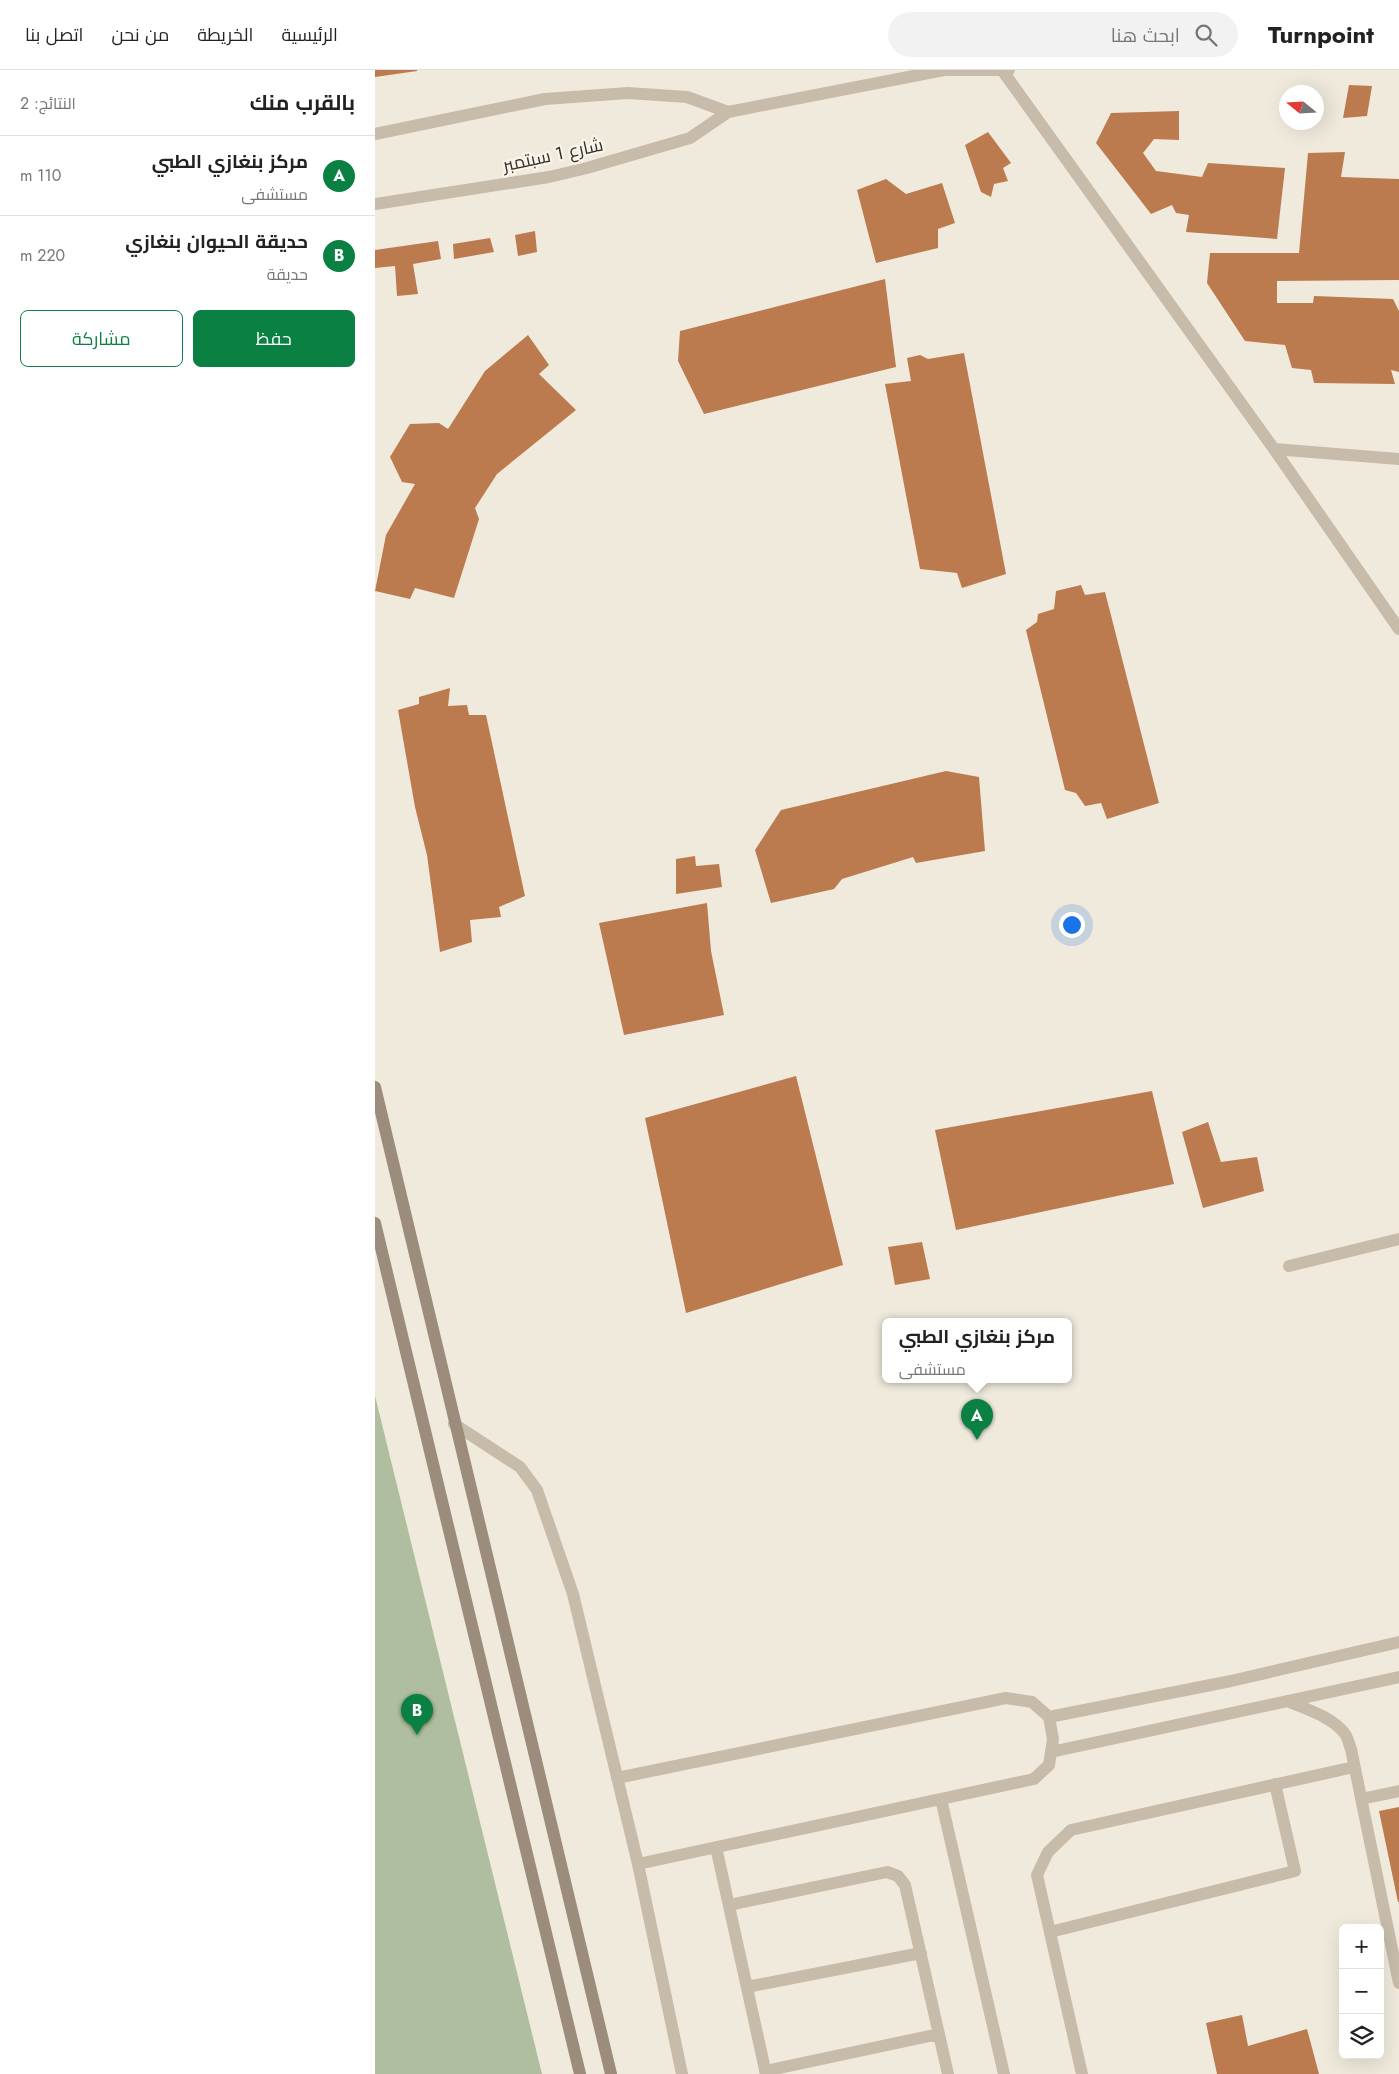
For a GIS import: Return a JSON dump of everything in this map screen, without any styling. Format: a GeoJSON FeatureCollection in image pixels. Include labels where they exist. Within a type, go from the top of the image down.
{"type":"FeatureCollection","features":[{"type":"Feature","properties":{"kind":"main road"},"geometry":{"type":"LineString","coordinates":[[375,1087],[454,1424],[611,2074]]}},
{"type":"Feature","properties":{"kind":"main road"},"geometry":{"type":"LineString","coordinates":[[375,1223],[580,2074]]}},
{"type":"Feature","properties":{"kind":"street","name":"شارع 1 سبتمبر"},"geometry":{"type":"LineString","coordinates":[[375,204],[549,177],[587,168],[690,138],[728,112],[944,70],[1009,70]]}},
{"type":"Feature","properties":{"kind":"street"},"geometry":{"type":"LineString","coordinates":[[1002,70],[1274,449],[1399,629]]}},
{"type":"Feature","properties":{"kind":"street"},"geometry":{"type":"LineString","coordinates":[[375,134],[545,99],[619,94],[687,97],[728,112]]}},
{"type":"Feature","properties":{"kind":"street"},"geometry":{"type":"LineString","coordinates":[[1274,449],[1399,459]]}},
{"type":"Feature","properties":{"kind":"street"},"geometry":{"type":"LineString","coordinates":[[1289,1266],[1399,1239]]}},
{"type":"Feature","properties":{"kind":"street"},"geometry":{"type":"LineString","coordinates":[[454,1424],[520,1467],[537,1490],[573,1594],[638,1864],[682,2074]]}},
{"type":"Feature","properties":{"kind":"street"},"geometry":{"type":"LineString","coordinates":[[1049,1717],[1231,1681],[1399,1642]]}},
{"type":"Feature","properties":{"kind":"street"},"geometry":{"type":"LineString","coordinates":[[1051,1752],[1399,1677]]}},
{"type":"Feature","properties":{"kind":"street"},"geometry":{"type":"LineString","coordinates":[[617,1778],[1006,1698],[1032,1702],[1049,1717],[1053,1738],[1049,1765],[1034,1778],[638,1864]]}},
{"type":"Feature","properties":{"kind":"street"},"geometry":{"type":"LineString","coordinates":[[1287,1701],[1313,1712],[1335,1725],[1345,1735],[1354,1766],[1399,1983]]}},
{"type":"Feature","properties":{"kind":"street"},"geometry":{"type":"LineString","coordinates":[[1082,2074],[1037,1875],[1048,1852],[1071,1830],[1354,1766]]}},
{"type":"Feature","properties":{"kind":"street"},"geometry":{"type":"LineString","coordinates":[[1050,1932],[1295,1871],[1275,1784]]}},
{"type":"Feature","properties":{"kind":"street"},"geometry":{"type":"LineString","coordinates":[[1361,1799],[1399,1791]]}},
{"type":"Feature","properties":{"kind":"street"},"geometry":{"type":"LineString","coordinates":[[941,1799],[1003,2074]]}},
{"type":"Feature","properties":{"kind":"street"},"geometry":{"type":"LineString","coordinates":[[715,1847],[765,2072],[939,2034]]}},
{"type":"Feature","properties":{"kind":"street"},"geometry":{"type":"LineString","coordinates":[[729,1906],[887,1872],[898,1876],[905,1885],[949,2074]]}},
{"type":"Feature","properties":{"kind":"street"},"geometry":{"type":"LineString","coordinates":[[747,1987],[921,1953]]}},
{"type":"Feature","properties":{"kind":"green space"},"geometry":{"type":"Polygon","coordinates":[[[375,1396],[542,2074],[375,2074],[375,1396]]]}},
{"type":"Feature","properties":{"kind":"building"},"geometry":{"type":"Polygon","coordinates":[[[375,70],[417,70],[417,71],[375,77],[375,70]]]}},
{"type":"Feature","properties":{"kind":"building"},"geometry":{"type":"Polygon","coordinates":[[[1349,85],[1372,86],[1367,116],[1343,118],[1349,85]]]}},
{"type":"Feature","properties":{"kind":"building"},"geometry":{"type":"Polygon","coordinates":[[[1179,111],[1179,140],[1154,139],[1143,153],[1156,171],[1202,177],[1208,163],[1285,168],[1277,239],[1186,232],[1189,215],[1176,213],[1172,205],[1151,214],[1096,143],[1111,113],[1179,111]]]}},
{"type":"Feature","properties":{"kind":"building"},"geometry":{"type":"Polygon","coordinates":[[[988,132],[1011,163],[1003,168],[1008,181],[994,184],[991,197],[981,192],[965,145],[988,132]]]}},
{"type":"Feature","properties":{"kind":"building"},"geometry":{"type":"Polygon","coordinates":[[[1345,152],[1341,177],[1399,179],[1399,280],[1277,281],[1277,303],[1313,303],[1314,296],[1393,299],[1399,311],[1399,372],[1391,370],[1395,384],[1314,383],[1311,370],[1292,368],[1285,345],[1245,341],[1207,283],[1210,253],[1299,253],[1308,153],[1345,152]]]}},
{"type":"Feature","properties":{"kind":"building"},"geometry":{"type":"Polygon","coordinates":[[[886,179],[906,194],[942,183],[955,223],[938,229],[938,248],[876,263],[857,190],[886,179]]]}},
{"type":"Feature","properties":{"kind":"building"},"geometry":{"type":"Polygon","coordinates":[[[535,231],[537,252],[518,256],[515,235],[535,231]]]}},
{"type":"Feature","properties":{"kind":"building"},"geometry":{"type":"Polygon","coordinates":[[[490,238],[494,252],[454,259],[453,244],[490,238]]]}},
{"type":"Feature","properties":{"kind":"building"},"geometry":{"type":"Polygon","coordinates":[[[438,241],[441,259],[413,264],[418,294],[397,296],[395,266],[375,268],[375,250],[438,241]]]}},
{"type":"Feature","properties":{"kind":"building"},"geometry":{"type":"Polygon","coordinates":[[[885,279],[896,367],[704,414],[678,361],[680,331],[885,279]]]}},
{"type":"Feature","properties":{"kind":"building"},"geometry":{"type":"Polygon","coordinates":[[[528,335],[549,365],[539,374],[576,410],[497,474],[475,508],[479,519],[454,598],[415,588],[410,599],[375,591],[386,535],[415,484],[402,482],[390,457],[410,424],[439,423],[448,429],[485,371],[528,335]]]}},
{"type":"Feature","properties":{"kind":"building"},"geometry":{"type":"Polygon","coordinates":[[[964,353],[1006,574],[962,588],[957,573],[920,569],[885,384],[911,381],[907,358],[920,355],[928,359],[964,353]]]}},
{"type":"Feature","properties":{"kind":"building"},"geometry":{"type":"Polygon","coordinates":[[[1081,585],[1085,595],[1105,592],[1159,803],[1107,819],[1101,803],[1085,806],[1076,793],[1065,790],[1026,630],[1037,622],[1038,614],[1054,609],[1056,591],[1081,585]]]}},
{"type":"Feature","properties":{"kind":"building"},"geometry":{"type":"Polygon","coordinates":[[[450,688],[448,706],[467,705],[469,715],[486,715],[525,896],[499,907],[501,917],[470,920],[472,942],[440,952],[427,855],[415,807],[398,710],[419,704],[419,697],[450,688]]]}},
{"type":"Feature","properties":{"kind":"building"},"geometry":{"type":"Polygon","coordinates":[[[946,771],[979,777],[985,851],[916,863],[913,857],[842,879],[834,889],[771,903],[755,850],[781,810],[946,771]]]}},
{"type":"Feature","properties":{"kind":"building"},"geometry":{"type":"Polygon","coordinates":[[[695,856],[696,866],[719,864],[722,887],[676,894],[676,859],[695,856]]]}},
{"type":"Feature","properties":{"kind":"building"},"geometry":{"type":"Polygon","coordinates":[[[707,903],[711,951],[724,1015],[624,1035],[599,923],[707,903]]]}},
{"type":"Feature","properties":{"kind":"building"},"geometry":{"type":"Polygon","coordinates":[[[796,1076],[843,1265],[686,1313],[645,1118],[796,1076]]]}},
{"type":"Feature","properties":{"kind":"building"},"geometry":{"type":"Polygon","coordinates":[[[1152,1091],[1174,1184],[956,1230],[935,1130],[1152,1091]]]}},
{"type":"Feature","properties":{"kind":"building"},"geometry":{"type":"Polygon","coordinates":[[[1208,1122],[1221,1162],[1257,1157],[1264,1191],[1203,1208],[1182,1132],[1208,1122]]]}},
{"type":"Feature","properties":{"kind":"building"},"geometry":{"type":"Polygon","coordinates":[[[922,1242],[930,1279],[895,1285],[888,1247],[922,1242]]]}},
{"type":"Feature","properties":{"kind":"building"},"geometry":{"type":"Polygon","coordinates":[[[1399,1807],[1399,1902],[1398,1902],[1379,1811],[1399,1807]]]}},
{"type":"Feature","properties":{"kind":"building"},"geometry":{"type":"Polygon","coordinates":[[[1242,2015],[1248,2046],[1307,2029],[1319,2074],[1217,2074],[1206,2023],[1242,2015]]]}},
{"type":"Feature","properties":{"kind":"place","name":"مركز بنغازي الطبي"},"geometry":{"type":"Point","coordinates":[977,1440]}},
{"type":"Feature","properties":{"kind":"place","name":"حديقة الحيوان بنغازي"},"geometry":{"type":"Point","coordinates":[417,1735]}}]}
